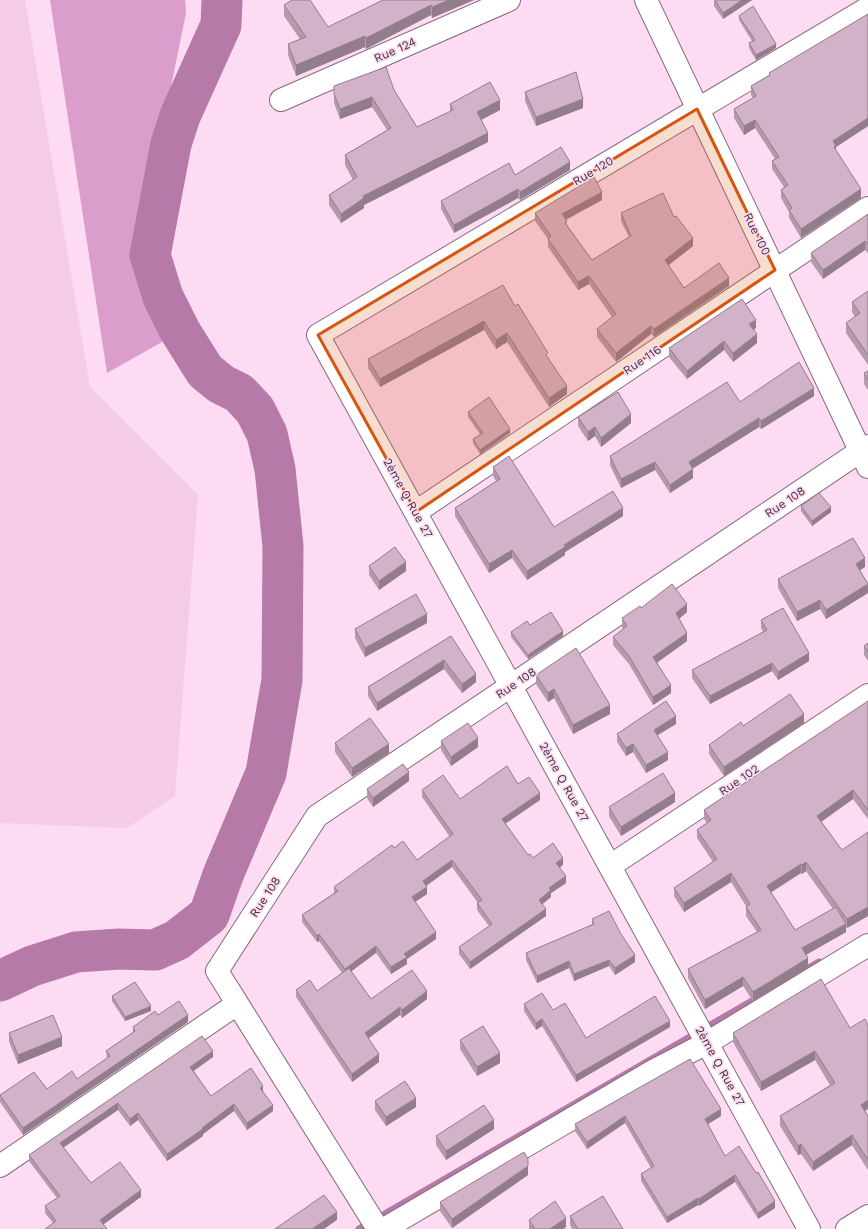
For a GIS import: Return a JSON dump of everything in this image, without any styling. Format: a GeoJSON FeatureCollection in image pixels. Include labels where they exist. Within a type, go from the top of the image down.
{"type":"FeatureCollection","features":[{"type":"Feature","properties":{"kind":"street","name":"Rue 124"},"geometry":{"type":"LineString","coordinates":[[281,100],[509,0]]}},
{"type":"Feature","properties":{"kind":"street","name":"Rue 100"},"geometry":{"type":"LineString","coordinates":[[646,0],[697,109],[865,455]]}},
{"type":"Feature","properties":{"kind":"street","name":"Rue 120"},"geometry":{"type":"LineString","coordinates":[[318,335],[868,8]]}},
{"type":"Feature","properties":{"kind":"street","name":"Rue 116"},"geometry":{"type":"LineString","coordinates":[[416,512],[868,208]]}},
{"type":"Feature","properties":{"kind":"street","name":"2ème Q Rue 27"},"geometry":{"type":"LineString","coordinates":[[318,335],[810,1229]]}},
{"type":"Feature","properties":{"kind":"street","name":"Rue 108"},"geometry":{"type":"LineString","coordinates":[[236,1004],[217,971],[317,816],[511,686],[865,455]]}},
{"type":"Feature","properties":{"kind":"street","name":"Rue 102"},"geometry":{"type":"LineString","coordinates":[[610,866],[868,695]]}},
{"type":"Feature","properties":{"kind":"street"},"geometry":{"type":"LineString","coordinates":[[384,1229],[653,1071],[707,1043],[868,945]]}},
{"type":"Feature","properties":{"kind":"street"},"geometry":{"type":"LineString","coordinates":[[0,1166],[236,1004],[378,1229]]}},
{"type":"Feature","properties":{"kind":"street"},"geometry":{"type":"LineString","coordinates":[[847,1229],[868,1216]]}},
{"type":"Feature","properties":{"kind":"highlighted area"},"geometry":{"type":"Polygon","coordinates":[[[697,109],[775,270],[416,512],[318,335],[697,109]]]}},
{"type":"Feature","properties":{"kind":"shaded area"},"geometry":{"type":"Polygon","coordinates":[[[0,0],[25,0],[90,387],[198,495],[175,796],[127,828],[0,823],[0,0]]]}},
{"type":"Feature","properties":{"kind":"shaded area"},"geometry":{"type":"Polygon","coordinates":[[[50,0],[185,0],[186,13],[138,248],[162,342],[107,373],[50,0]]]}},
{"type":"Feature","properties":{"kind":"building"},"geometry":{"type":"Polygon","coordinates":[[[292,0],[310,0],[328,27],[383,0],[449,0],[432,7],[431,5],[366,38],[365,36],[296,65],[288,44],[306,37],[284,5],[292,0]]]}},
{"type":"Feature","properties":{"kind":"building"},"geometry":{"type":"Polygon","coordinates":[[[715,0],[742,0],[723,13],[715,0]]]}},
{"type":"Feature","properties":{"kind":"building"},"geometry":{"type":"Polygon","coordinates":[[[753,6],[776,44],[756,55],[749,43],[755,40],[739,16],[753,6]]]}},
{"type":"Feature","properties":{"kind":"building"},"geometry":{"type":"Polygon","coordinates":[[[868,14],[868,118],[833,141],[836,146],[834,147],[861,189],[801,229],[789,210],[792,208],[781,190],[788,185],[772,161],[779,157],[755,120],[744,126],[734,109],[756,96],[751,86],[770,75],[769,73],[868,14]]]}},
{"type":"Feature","properties":{"kind":"building"},"geometry":{"type":"Polygon","coordinates":[[[386,67],[394,90],[417,127],[453,110],[450,104],[490,82],[500,100],[477,112],[488,133],[363,196],[364,198],[341,214],[329,195],[357,177],[345,155],[391,128],[372,97],[340,109],[334,94],[334,86],[386,67]]]}},
{"type":"Feature","properties":{"kind":"building"},"geometry":{"type":"Polygon","coordinates":[[[576,72],[583,99],[536,117],[525,92],[576,72]]]}},
{"type":"Feature","properties":{"kind":"building"},"geometry":{"type":"Polygon","coordinates":[[[561,147],[570,162],[520,192],[518,189],[454,225],[441,201],[509,163],[515,175],[561,147]]]}},
{"type":"Feature","properties":{"kind":"building"},"geometry":{"type":"Polygon","coordinates":[[[594,177],[602,192],[562,214],[567,221],[565,223],[592,260],[631,236],[621,213],[663,193],[674,217],[676,216],[693,238],[665,260],[684,288],[719,263],[729,278],[654,329],[651,326],[616,353],[597,329],[616,314],[589,276],[578,282],[548,239],[551,236],[535,213],[594,177]]]}},
{"type":"Feature","properties":{"kind":"building"},"geometry":{"type":"Polygon","coordinates":[[[868,214],[868,244],[865,241],[823,270],[811,253],[868,214]]]}},
{"type":"Feature","properties":{"kind":"building"},"geometry":{"type":"Polygon","coordinates":[[[503,285],[515,306],[518,304],[548,353],[546,355],[567,386],[549,398],[507,333],[496,340],[484,321],[380,379],[368,359],[503,285]]]}},
{"type":"Feature","properties":{"kind":"building"},"geometry":{"type":"Polygon","coordinates":[[[868,291],[868,355],[846,323],[860,313],[852,302],[868,291]]]}},
{"type":"Feature","properties":{"kind":"building"},"geometry":{"type":"Polygon","coordinates":[[[742,299],[756,320],[749,324],[757,334],[733,353],[724,341],[687,371],[669,348],[742,299]]]}},
{"type":"Feature","properties":{"kind":"building"},"geometry":{"type":"Polygon","coordinates":[[[799,362],[814,388],[761,421],[759,418],[689,462],[693,469],[670,485],[655,462],[621,479],[610,456],[727,382],[740,402],[799,362]]]}},
{"type":"Feature","properties":{"kind":"building"},"geometry":{"type":"Polygon","coordinates":[[[868,371],[868,380],[864,373],[868,371]]]}},
{"type":"Feature","properties":{"kind":"building"},"geometry":{"type":"Polygon","coordinates":[[[618,392],[631,414],[601,438],[595,427],[588,432],[578,417],[618,392]]]}},
{"type":"Feature","properties":{"kind":"building"},"geometry":{"type":"Polygon","coordinates":[[[489,397],[510,429],[480,450],[473,439],[483,433],[468,412],[489,397]]]}},
{"type":"Feature","properties":{"kind":"building"},"geometry":{"type":"Polygon","coordinates":[[[509,456],[554,527],[613,491],[623,508],[564,545],[565,547],[527,571],[512,550],[489,564],[455,508],[500,479],[493,467],[509,456]]]}},
{"type":"Feature","properties":{"kind":"building"},"geometry":{"type":"Polygon","coordinates":[[[819,493],[831,507],[812,521],[801,506],[819,493]]]}},
{"type":"Feature","properties":{"kind":"building"},"geometry":{"type":"Polygon","coordinates":[[[853,538],[865,558],[856,564],[868,584],[826,610],[820,600],[797,612],[778,579],[853,538]]]}},
{"type":"Feature","properties":{"kind":"building"},"geometry":{"type":"Polygon","coordinates":[[[395,547],[406,562],[379,581],[369,566],[395,547]]]}},
{"type":"Feature","properties":{"kind":"building"},"geometry":{"type":"Polygon","coordinates":[[[672,584],[687,604],[676,613],[687,633],[653,657],[671,685],[653,697],[629,656],[613,637],[627,626],[622,618],[640,606],[641,608],[672,584]]]}},
{"type":"Feature","properties":{"kind":"building"},"geometry":{"type":"Polygon","coordinates":[[[416,594],[427,614],[365,648],[355,629],[416,594]]]}},
{"type":"Feature","properties":{"kind":"building"},"geometry":{"type":"Polygon","coordinates":[[[783,608],[809,653],[778,672],[772,663],[710,696],[692,670],[767,630],[761,620],[783,608]]]}},
{"type":"Feature","properties":{"kind":"building"},"geometry":{"type":"Polygon","coordinates":[[[551,612],[563,631],[528,655],[511,632],[527,621],[530,625],[551,612]]]}},
{"type":"Feature","properties":{"kind":"building"},"geometry":{"type":"Polygon","coordinates":[[[451,636],[476,674],[462,684],[444,660],[377,703],[368,687],[451,636]]]}},
{"type":"Feature","properties":{"kind":"building"},"geometry":{"type":"Polygon","coordinates":[[[868,643],[868,652],[864,646],[868,643]]]}},
{"type":"Feature","properties":{"kind":"building"},"geometry":{"type":"Polygon","coordinates":[[[576,648],[610,705],[573,725],[554,689],[548,693],[536,675],[576,648]]]}},
{"type":"Feature","properties":{"kind":"building"},"geometry":{"type":"Polygon","coordinates":[[[790,694],[804,714],[724,767],[709,745],[741,722],[743,726],[790,694]]]}},
{"type":"Feature","properties":{"kind":"building"},"geometry":{"type":"Polygon","coordinates":[[[666,701],[676,716],[654,730],[668,752],[646,765],[633,744],[626,748],[617,734],[666,701]]]}},
{"type":"Feature","properties":{"kind":"building"},"geometry":{"type":"Polygon","coordinates":[[[868,701],[868,810],[853,790],[817,816],[842,850],[868,832],[868,907],[847,919],[806,862],[802,865],[801,864],[767,886],[795,930],[836,907],[846,924],[802,948],[808,958],[753,992],[743,977],[705,1000],[688,969],[761,930],[746,907],[750,904],[731,873],[684,903],[674,888],[717,859],[697,830],[711,820],[704,810],[868,701]]]}},
{"type":"Feature","properties":{"kind":"building"},"geometry":{"type":"Polygon","coordinates":[[[370,718],[389,744],[352,768],[335,743],[370,718]]]}},
{"type":"Feature","properties":{"kind":"building"},"geometry":{"type":"Polygon","coordinates":[[[468,723],[478,738],[451,757],[441,741],[468,723]]]}},
{"type":"Feature","properties":{"kind":"building"},"geometry":{"type":"Polygon","coordinates":[[[403,764],[409,772],[373,798],[367,789],[403,764]]]}},
{"type":"Feature","properties":{"kind":"building"},"geometry":{"type":"Polygon","coordinates":[[[507,766],[518,784],[529,777],[540,793],[502,819],[528,855],[530,854],[533,858],[553,843],[563,858],[556,863],[566,876],[549,888],[551,890],[539,900],[546,909],[470,962],[459,947],[492,924],[477,903],[482,900],[452,860],[423,881],[427,887],[412,897],[436,932],[404,954],[407,957],[391,967],[376,946],[345,969],[319,934],[317,936],[302,915],[338,891],[334,887],[392,845],[394,848],[403,841],[417,860],[453,834],[422,790],[443,775],[460,799],[507,766]]]}},
{"type":"Feature","properties":{"kind":"building"},"geometry":{"type":"Polygon","coordinates":[[[663,773],[675,793],[621,827],[609,807],[663,773]]]}},
{"type":"Feature","properties":{"kind":"building"},"geometry":{"type":"Polygon","coordinates":[[[609,911],[621,934],[635,955],[615,968],[609,960],[574,974],[569,961],[537,976],[526,953],[594,924],[592,919],[609,911]]]}},
{"type":"Feature","properties":{"kind":"building"},"geometry":{"type":"Polygon","coordinates":[[[349,968],[371,999],[412,970],[427,991],[402,1010],[400,1007],[365,1033],[379,1054],[352,1074],[296,990],[310,980],[317,991],[349,968]]]}},
{"type":"Feature","properties":{"kind":"building"},"geometry":{"type":"Polygon","coordinates":[[[821,979],[850,1028],[865,1019],[868,1025],[868,1100],[861,1105],[868,1116],[868,1160],[852,1135],[813,1162],[801,1144],[798,1146],[780,1116],[835,1083],[815,1051],[761,1082],[733,1033],[821,979]]]}},
{"type":"Feature","properties":{"kind":"building"},"geometry":{"type":"Polygon","coordinates":[[[135,982],[151,1006],[125,1017],[112,996],[135,982]]]}},
{"type":"Feature","properties":{"kind":"building"},"geometry":{"type":"Polygon","coordinates":[[[542,993],[553,1010],[565,1003],[586,1038],[655,996],[670,1021],[576,1075],[542,1019],[536,1023],[524,1004],[542,993]]]}},
{"type":"Feature","properties":{"kind":"building"},"geometry":{"type":"Polygon","coordinates":[[[179,1001],[188,1015],[23,1128],[0,1095],[34,1072],[47,1089],[72,1071],[77,1079],[110,1056],[106,1051],[135,1031],[133,1027],[155,1011],[158,1015],[179,1001]]]}},
{"type":"Feature","properties":{"kind":"building"},"geometry":{"type":"Polygon","coordinates":[[[53,1015],[62,1037],[18,1055],[9,1033],[53,1015]]]}},
{"type":"Feature","properties":{"kind":"building"},"geometry":{"type":"Polygon","coordinates":[[[483,1026],[500,1053],[477,1067],[460,1040],[483,1026]]]}},
{"type":"Feature","properties":{"kind":"building"},"geometry":{"type":"Polygon","coordinates":[[[202,1036],[213,1051],[190,1067],[211,1096],[251,1068],[263,1086],[260,1088],[273,1105],[247,1123],[234,1104],[202,1128],[203,1129],[167,1154],[138,1113],[130,1119],[118,1103],[60,1143],[91,1183],[120,1162],[141,1190],[100,1220],[107,1229],[45,1229],[56,1221],[45,1206],[60,1196],[29,1155],[202,1036]]]}},
{"type":"Feature","properties":{"kind":"building"},"geometry":{"type":"Polygon","coordinates":[[[690,1059],[721,1109],[705,1119],[725,1156],[739,1146],[756,1173],[758,1172],[775,1201],[758,1213],[735,1175],[699,1199],[698,1198],[667,1217],[641,1174],[654,1166],[625,1116],[587,1142],[575,1124],[690,1059]]]}},
{"type":"Feature","properties":{"kind":"building"},"geometry":{"type":"Polygon","coordinates":[[[405,1081],[416,1098],[386,1117],[375,1101],[405,1081]]]}},
{"type":"Feature","properties":{"kind":"building"},"geometry":{"type":"Polygon","coordinates":[[[484,1105],[494,1120],[446,1151],[436,1136],[484,1105]]]}},
{"type":"Feature","properties":{"kind":"building"},"geometry":{"type":"Polygon","coordinates":[[[524,1152],[528,1159],[528,1166],[452,1219],[440,1202],[524,1152]]]}},
{"type":"Feature","properties":{"kind":"building"},"geometry":{"type":"Polygon","coordinates":[[[324,1195],[337,1212],[312,1229],[275,1229],[324,1195]]]}},
{"type":"Feature","properties":{"kind":"building"},"geometry":{"type":"Polygon","coordinates":[[[603,1196],[623,1229],[578,1229],[570,1216],[603,1196]]]}},
{"type":"Feature","properties":{"kind":"building"},"geometry":{"type":"Polygon","coordinates":[[[555,1201],[566,1218],[550,1229],[535,1229],[529,1220],[555,1201]]]}},
{"type":"Feature","properties":{"kind":"waterway"},"geometry":{"type":"LineString","coordinates":[[0,981],[32,966],[76,952],[119,949],[155,950],[177,940],[209,915],[223,875],[266,773],[282,680],[283,546],[275,469],[267,434],[255,410],[239,393],[221,384],[205,371],[180,331],[163,297],[150,255],[171,144],[180,116],[221,25],[222,0]]}},
{"type":"Feature","properties":{"kind":"waterway"},"geometry":{"type":"LineString","coordinates":[[359,1229],[819,962]]}}]}
